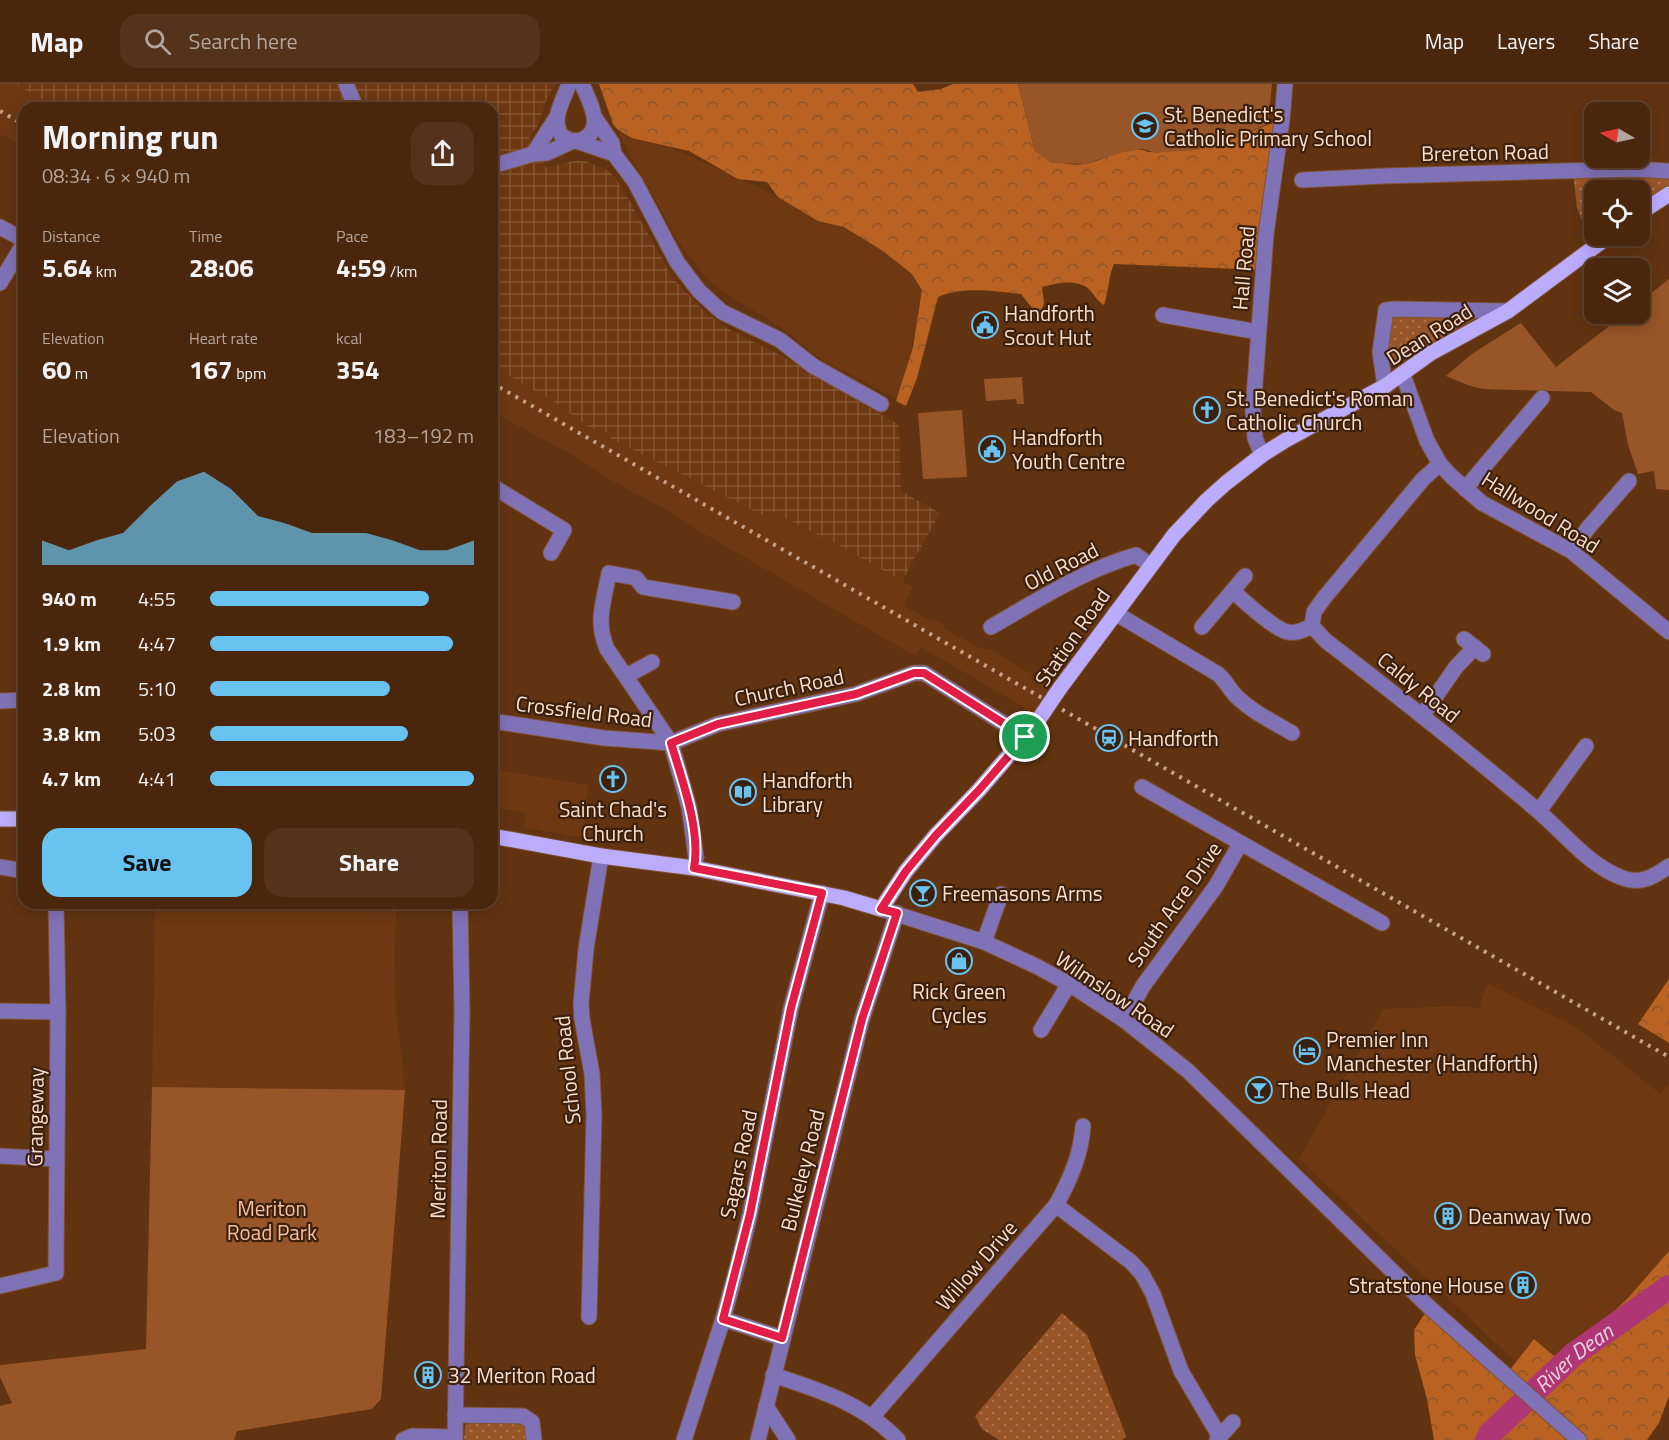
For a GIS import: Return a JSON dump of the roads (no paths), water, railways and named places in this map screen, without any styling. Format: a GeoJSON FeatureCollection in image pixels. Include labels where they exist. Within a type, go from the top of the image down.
{"type":"FeatureCollection","features":[{"type":"Feature","properties":{"kind":"main road"},"geometry":{"type":"LineString","coordinates":[[1650,206],[1669,194]]}},
{"type":"Feature","properties":{"kind":"main road","name":"Dean Road"},"geometry":{"type":"LineString","coordinates":[[1262,455],[1385,386],[1431,353],[1508,311],[1596,246]]}},
{"type":"Feature","properties":{"kind":"main road","name":"Station Road"},"geometry":{"type":"LineString","coordinates":[[881,909],[906,871],[936,835],[1030,731],[1174,535],[1201,506],[1262,455]]}},
{"type":"Feature","properties":{"kind":"main road"},"geometry":{"type":"LineString","coordinates":[[0,819],[18,819]]}},
{"type":"Feature","properties":{"kind":"main road","name":"Wilmslow Road"},"geometry":{"type":"LineString","coordinates":[[498,837],[601,856],[694,868],[822,893],[881,909]]}},
{"type":"Feature","properties":{"kind":"street"},"geometry":{"type":"LineString","coordinates":[[346,84],[354,102]]}},
{"type":"Feature","properties":{"kind":"street"},"geometry":{"type":"LineString","coordinates":[[569,84],[557,115],[558,130],[567,139],[614,154]]}},
{"type":"Feature","properties":{"kind":"street"},"geometry":{"type":"LineString","coordinates":[[498,164],[533,154],[547,153],[582,140],[591,134],[594,129],[593,114],[582,84]]}},
{"type":"Feature","properties":{"kind":"street","name":"Hall Road"},"geometry":{"type":"LineString","coordinates":[[1262,455],[1255,438],[1253,421],[1258,332],[1266,234],[1285,84]]}},
{"type":"Feature","properties":{"kind":"street"},"geometry":{"type":"LineString","coordinates":[[533,154],[566,104],[582,103],[593,114],[612,143],[614,154],[635,182],[677,262],[699,291],[722,312],[780,340],[813,366],[881,404]]}},
{"type":"Feature","properties":{"kind":"street","name":"Brereton Road"},"geometry":{"type":"LineString","coordinates":[[1302,180],[1635,169],[1669,171]]}},
{"type":"Feature","properties":{"kind":"street"},"geometry":{"type":"LineString","coordinates":[[0,227],[18,238]]}},
{"type":"Feature","properties":{"kind":"street"},"geometry":{"type":"LineString","coordinates":[[0,283],[18,252]]}},
{"type":"Feature","properties":{"kind":"street"},"geometry":{"type":"LineString","coordinates":[[1385,386],[1380,352],[1386,310],[1508,311]]}},
{"type":"Feature","properties":{"kind":"street"},"geometry":{"type":"LineString","coordinates":[[1163,315],[1258,332]]}},
{"type":"Feature","properties":{"kind":"street","name":"Hallwood Road"},"geometry":{"type":"LineString","coordinates":[[1403,375],[1427,441],[1440,464],[1465,489],[1482,503],[1571,551],[1669,632]]}},
{"type":"Feature","properties":{"kind":"street"},"geometry":{"type":"LineString","coordinates":[[1465,489],[1542,398]]}},
{"type":"Feature","properties":{"kind":"street"},"geometry":{"type":"LineString","coordinates":[[1233,591],[1278,627],[1289,632],[1299,632],[1312,626],[1314,612],[1324,598],[1423,479],[1440,464]]}},
{"type":"Feature","properties":{"kind":"street"},"geometry":{"type":"LineString","coordinates":[[1571,551],[1629,481]]}},
{"type":"Feature","properties":{"kind":"street"},"geometry":{"type":"LineString","coordinates":[[498,490],[564,530],[551,553]]}},
{"type":"Feature","properties":{"kind":"street","name":"Old Road"},"geometry":{"type":"LineString","coordinates":[[991,627],[1113,562],[1136,555],[1150,565]]}},
{"type":"Feature","properties":{"kind":"street"},"geometry":{"type":"LineString","coordinates":[[694,868],[696,857],[689,807],[671,743],[607,649],[600,633],[600,617],[609,573],[636,578],[643,587],[733,603]]}},
{"type":"Feature","properties":{"kind":"street"},"geometry":{"type":"LineString","coordinates":[[1202,627],[1245,576]]}},
{"type":"Feature","properties":{"kind":"street"},"geometry":{"type":"LineString","coordinates":[[1116,612],[1218,674],[1242,701],[1292,734]]}},
{"type":"Feature","properties":{"kind":"street","name":"Caldy Road"},"geometry":{"type":"LineString","coordinates":[[1312,626],[1326,641],[1539,811],[1602,867],[1624,879],[1636,881],[1646,880],[1669,866]]}},
{"type":"Feature","properties":{"kind":"street"},"geometry":{"type":"LineString","coordinates":[[1422,716],[1456,666],[1474,647]]}},
{"type":"Feature","properties":{"kind":"street"},"geometry":{"type":"LineString","coordinates":[[626,676],[652,662]]}},
{"type":"Feature","properties":{"kind":"street","name":"Church Road"},"geometry":{"type":"LineString","coordinates":[[671,743],[718,724],[813,696],[856,694],[914,673],[924,673],[1030,731]]}},
{"type":"Feature","properties":{"kind":"street"},"geometry":{"type":"LineString","coordinates":[[0,701],[18,700]]}},
{"type":"Feature","properties":{"kind":"street","name":"Crossfield Road"},"geometry":{"type":"LineString","coordinates":[[498,722],[604,738],[671,743]]}},
{"type":"Feature","properties":{"kind":"street"},"geometry":{"type":"LineString","coordinates":[[1539,811],[1586,746]]}},
{"type":"Feature","properties":{"kind":"street","name":"South Acre Drive"},"geometry":{"type":"LineString","coordinates":[[1142,787],[1382,923]]}},
{"type":"Feature","properties":{"kind":"street","name":"South Acre Drive"},"geometry":{"type":"LineString","coordinates":[[1124,1020],[1143,986],[1216,886],[1240,844]]}},
{"type":"Feature","properties":{"kind":"street","name":"School Road"},"geometry":{"type":"LineString","coordinates":[[590,1317],[594,1115],[592,1074],[581,1003],[586,949],[601,856]]}},
{"type":"Feature","properties":{"kind":"street"},"geometry":{"type":"LineString","coordinates":[[0,867],[18,870]]}},
{"type":"Feature","properties":{"kind":"street","name":"Sagars Road"},"geometry":{"type":"LineString","coordinates":[[684,1440],[723,1319],[750,1214],[791,1008],[822,893]]}},
{"type":"Feature","properties":{"kind":"street"},"geometry":{"type":"LineString","coordinates":[[984,942],[1001,894]]}},
{"type":"Feature","properties":{"kind":"street","name":"Grangeway"},"geometry":{"type":"LineString","coordinates":[[0,1286],[56,1273],[58,1012],[56,909]]}},
{"type":"Feature","properties":{"kind":"street","name":"Meriton Road"},"geometry":{"type":"LineString","coordinates":[[403,1440],[412,1436],[455,1439],[462,1012],[460,909]]}},
{"type":"Feature","properties":{"kind":"street","name":"Wilmslow Road"},"geometry":{"type":"LineString","coordinates":[[881,909],[984,942],[1069,984],[1124,1020],[1188,1071],[1429,1307],[1579,1440]]}},
{"type":"Feature","properties":{"kind":"street","name":"Bulkeley Road"},"geometry":{"type":"LineString","coordinates":[[758,1440],[862,1019],[897,913]]}},
{"type":"Feature","properties":{"kind":"street"},"geometry":{"type":"LineString","coordinates":[[1040,1030],[1069,984]]}},
{"type":"Feature","properties":{"kind":"street"},"geometry":{"type":"LineString","coordinates":[[0,1011],[58,1012]]}},
{"type":"Feature","properties":{"kind":"street","name":"Willow Drive"},"geometry":{"type":"LineString","coordinates":[[872,1416],[1056,1205],[1075,1165],[1082,1142],[1083,1126]]}},
{"type":"Feature","properties":{"kind":"street"},"geometry":{"type":"LineString","coordinates":[[0,1156],[56,1159]]}},
{"type":"Feature","properties":{"kind":"street"},"geometry":{"type":"LineString","coordinates":[[1056,1205],[1131,1262],[1142,1274],[1153,1294],[1180,1371],[1218,1438],[1233,1422]]}},
{"type":"Feature","properties":{"kind":"street"},"geometry":{"type":"LineString","coordinates":[[723,1319],[782,1338]]}},
{"type":"Feature","properties":{"kind":"street"},"geometry":{"type":"LineString","coordinates":[[773,1375],[831,1395],[872,1416],[898,1440]]}},
{"type":"Feature","properties":{"kind":"street"},"geometry":{"type":"LineString","coordinates":[[766,1406],[788,1440]]}},
{"type":"Feature","properties":{"kind":"street"},"geometry":{"type":"LineString","coordinates":[[455,1415],[523,1416],[532,1422],[534,1440]]}},
{"type":"Feature","properties":{"kind":"waterway","name":"River Dean"},"geometry":{"type":"LineString","coordinates":[[1487,1440],[1490,1434],[1574,1354],[1669,1287]]}},
{"type":"Feature","properties":{"kind":"railway"},"geometry":{"type":"LineString","coordinates":[[0,111],[18,122]]}},
{"type":"Feature","properties":{"kind":"railway"},"geometry":{"type":"LineString","coordinates":[[498,386],[1669,1057]]}},
{"type":"Feature","properties":{"kind":"place","name":"St. Benedict's Catholic Primary School"},"geometry":{"type":"Point","coordinates":[1145,126]}},
{"type":"Feature","properties":{"kind":"place","name":"Handforth Scout Hut"},"geometry":{"type":"Point","coordinates":[985,325]}},
{"type":"Feature","properties":{"kind":"place","name":"St. Benedict's Roman Catholic Church"},"geometry":{"type":"Point","coordinates":[1207,410]}},
{"type":"Feature","properties":{"kind":"place","name":"Handforth Youth Centre"},"geometry":{"type":"Point","coordinates":[992,449]}},
{"type":"Feature","properties":{"kind":"place","name":"Handforth"},"geometry":{"type":"Point","coordinates":[1109,738]}},
{"type":"Feature","properties":{"kind":"place","name":"Saint Chad's Church"},"geometry":{"type":"Point","coordinates":[613,779]}},
{"type":"Feature","properties":{"kind":"place","name":"Handforth Library"},"geometry":{"type":"Point","coordinates":[743,792]}},
{"type":"Feature","properties":{"kind":"place","name":"Freemasons Arms"},"geometry":{"type":"Point","coordinates":[923,893]}},
{"type":"Feature","properties":{"kind":"place","name":"Rick Green Cycles"},"geometry":{"type":"Point","coordinates":[959,961]}},
{"type":"Feature","properties":{"kind":"place","name":"Premier Inn Manchester (Handforth)"},"geometry":{"type":"Point","coordinates":[1307,1051]}},
{"type":"Feature","properties":{"kind":"place","name":"The Bulls Head"},"geometry":{"type":"Point","coordinates":[1259,1090]}},
{"type":"Feature","properties":{"kind":"place","name":"Deanway Two"},"geometry":{"type":"Point","coordinates":[1448,1216]}},
{"type":"Feature","properties":{"kind":"place","name":"Stratstone House"},"geometry":{"type":"Point","coordinates":[1523,1285]}},
{"type":"Feature","properties":{"kind":"place","name":"32 Meriton Road"},"geometry":{"type":"Point","coordinates":[428,1375]}},
{"type":"Feature","properties":{"kind":"park label","name":"Meriton Road Park"},"geometry":{"type":"Point","coordinates":[272,1220]}}]}
